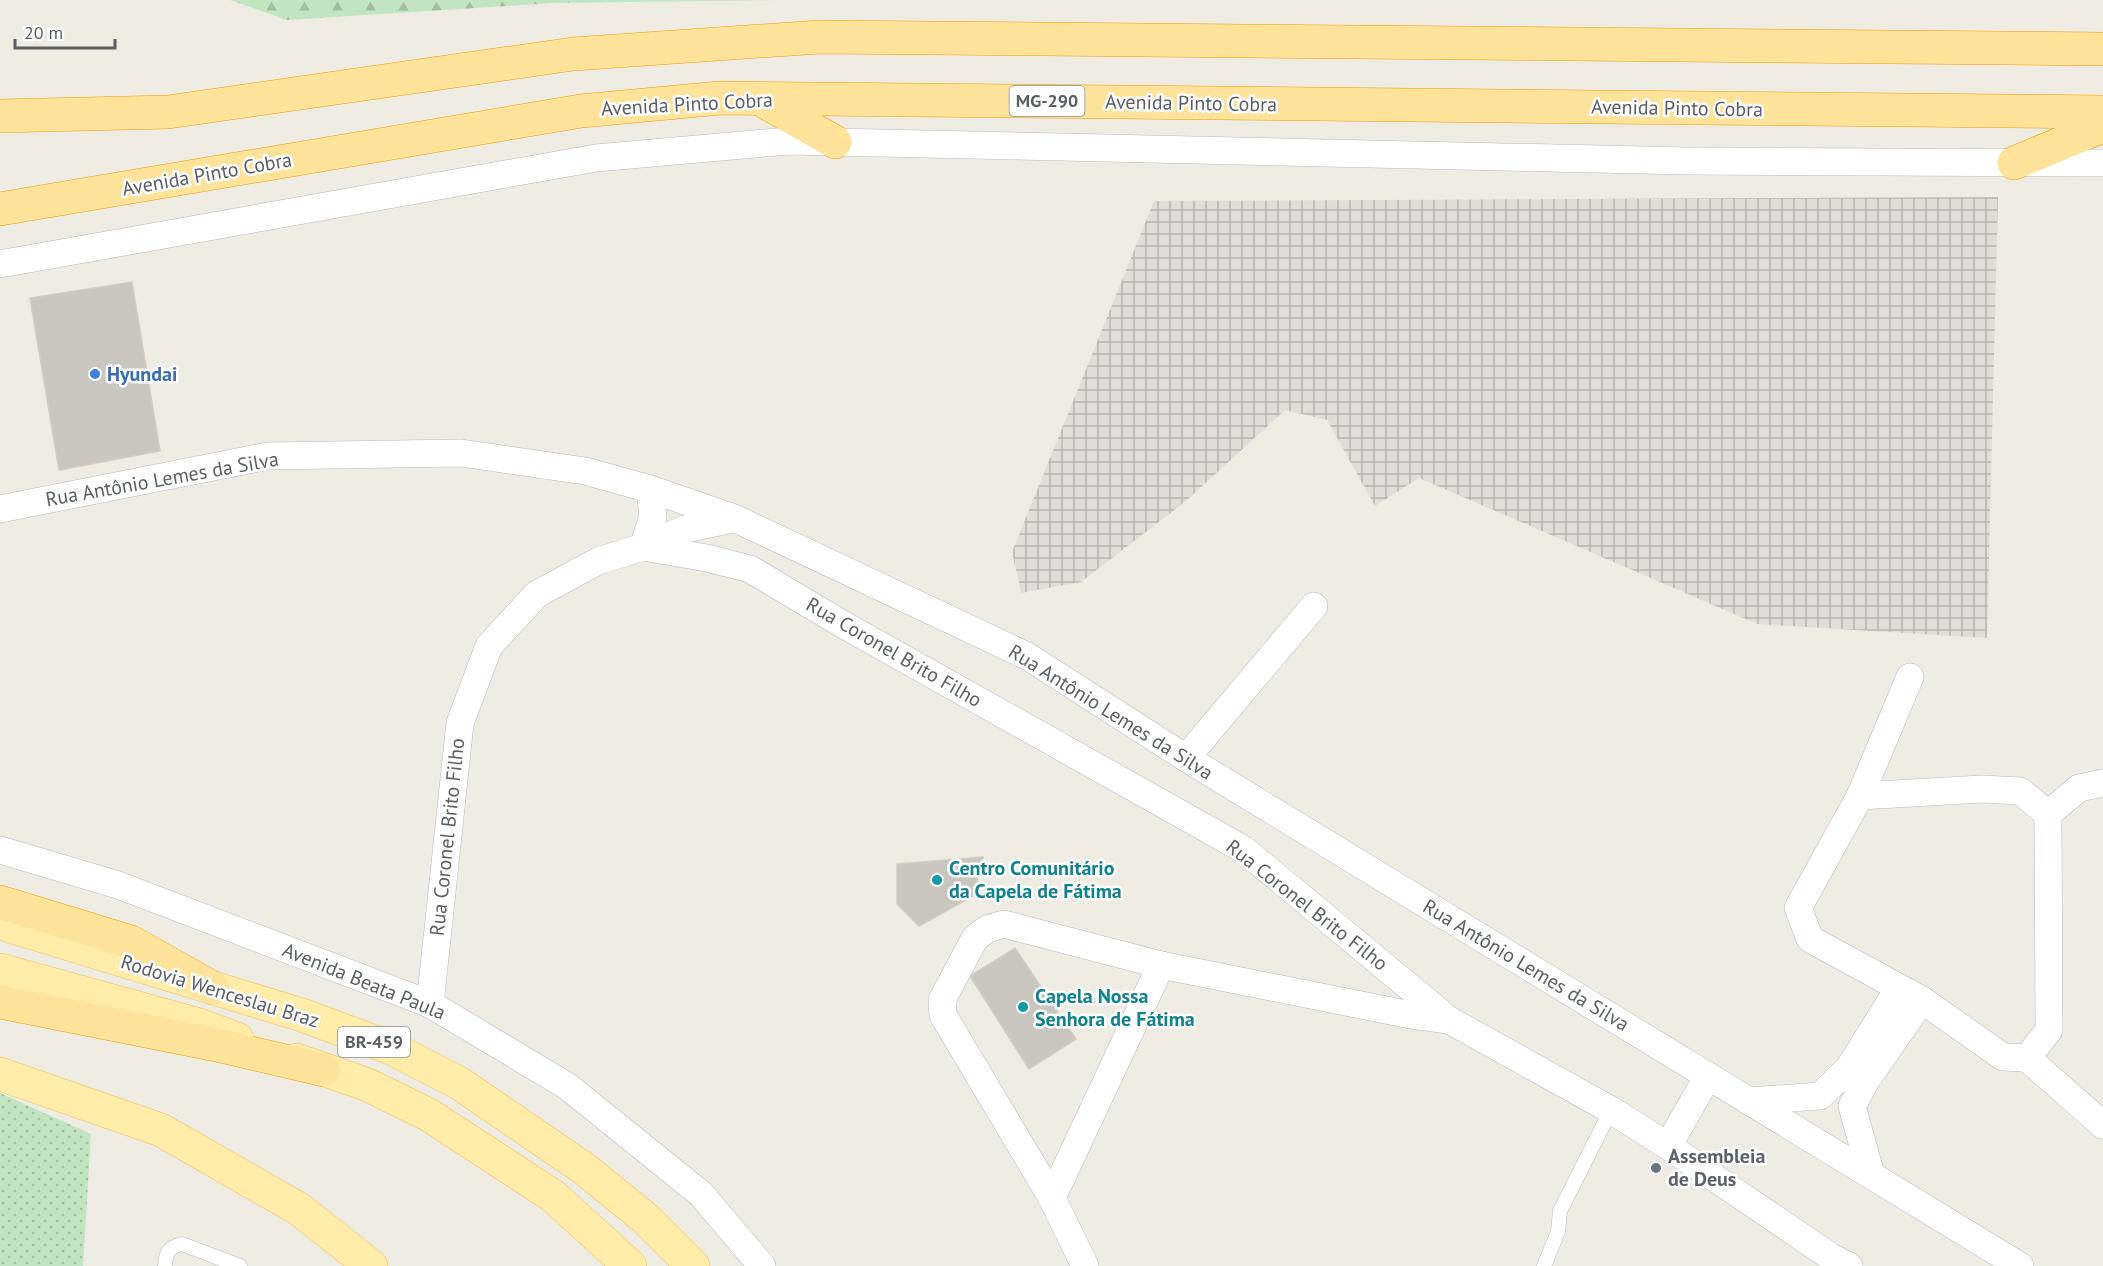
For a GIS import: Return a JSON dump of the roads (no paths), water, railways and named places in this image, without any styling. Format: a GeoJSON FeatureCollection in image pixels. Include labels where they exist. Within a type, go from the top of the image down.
{"type":"FeatureCollection","features":[{"type":"Feature","properties":{"kind":"highway"},"geometry":{"type":"LineString","coordinates":[[0,116],[168,112],[573,54],[819,38],[2103,49]]}},
{"type":"Feature","properties":{"kind":"highway","name":"Avenida Pinto Cobra"},"geometry":{"type":"LineString","coordinates":[[0,209],[581,111],[720,98],[2103,112]]}},
{"type":"Feature","properties":{"kind":"highway"},"geometry":{"type":"LineString","coordinates":[[758,98],[835,142]]}},
{"type":"Feature","properties":{"kind":"highway"},"geometry":{"type":"LineString","coordinates":[[2014,163],[2103,126]]}},
{"type":"Feature","properties":{"kind":"highway"},"geometry":{"type":"LineString","coordinates":[[0,902],[131,942],[213,988]]}},
{"type":"Feature","properties":{"kind":"highway","name":"BR-459"},"geometry":{"type":"LineString","coordinates":[[0,1002],[217,1044],[324,1070]]}},
{"type":"Feature","properties":{"kind":"main road","name":"Rodovia Wenceslau Braz"},"geometry":{"type":"LineString","coordinates":[[0,923],[302,1015],[391,1048],[459,1083],[586,1170],[646,1219],[693,1266]]}},
{"type":"Feature","properties":{"kind":"main road","name":"Rodovia Wenceslau Braz"},"geometry":{"type":"LineString","coordinates":[[0,970],[199,1025],[368,1084],[429,1115],[553,1196],[630,1266]]}},
{"type":"Feature","properties":{"kind":"main road"},"geometry":{"type":"LineString","coordinates":[[0,1074],[161,1130],[298,1209],[371,1266]]}},
{"type":"Feature","properties":{"kind":"street"},"geometry":{"type":"LineString","coordinates":[[0,264],[596,158],[788,141],[1675,161],[2103,163]]}},
{"type":"Feature","properties":{"kind":"street","name":"Rua Antônio Lemes da Silva"},"geometry":{"type":"LineString","coordinates":[[0,509],[268,456],[461,453],[585,471],[650,489],[734,518],[1027,656],[1186,758],[2020,1266]]}},
{"type":"Feature","properties":{"kind":"street"},"geometry":{"type":"LineString","coordinates":[[644,547],[653,517],[650,489]]}},
{"type":"Feature","properties":{"kind":"street","name":"Rua Coronel Brito Filho"},"geometry":{"type":"LineString","coordinates":[[430,1004],[459,723],[489,646],[537,594],[598,561],[644,547],[685,529],[734,518]]}},
{"type":"Feature","properties":{"kind":"street","name":"Rua Coronel Brito Filho"},"geometry":{"type":"LineString","coordinates":[[644,547],[707,558],[750,569],[843,625],[1243,849],[1449,1020],[1611,1110],[1668,1146],[1836,1263]]}},
{"type":"Feature","properties":{"kind":"street"},"geometry":{"type":"LineString","coordinates":[[809,604],[828,563]]}},
{"type":"Feature","properties":{"kind":"street"},"geometry":{"type":"LineString","coordinates":[[1186,758],[1314,606]]}},
{"type":"Feature","properties":{"kind":"street"},"geometry":{"type":"LineString","coordinates":[[1910,677],[1860,796],[1798,908],[1810,939],[1910,994],[2003,1057],[2027,1058],[2103,1125]]}},
{"type":"Feature","properties":{"kind":"street"},"geometry":{"type":"LineString","coordinates":[[2027,1058],[2049,1030],[2049,814],[2079,788],[2103,783]]}},
{"type":"Feature","properties":{"kind":"street"},"geometry":{"type":"LineString","coordinates":[[1860,796],[1982,789],[2020,791],[2049,814]]}},
{"type":"Feature","properties":{"kind":"street","name":"Avenida Beata Paula"},"geometry":{"type":"LineString","coordinates":[[0,850],[118,885],[430,1004],[567,1086],[701,1194],[762,1266]]}},
{"type":"Feature","properties":{"kind":"street"},"geometry":{"type":"LineString","coordinates":[[1085,1266],[1052,1198],[943,1015],[942,1000],[975,938],[987,929],[1004,924],[1161,965],[1412,1015],[1449,1020]]}},
{"type":"Feature","properties":{"kind":"street"},"geometry":{"type":"LineString","coordinates":[[1052,1198],[1161,965]]}},
{"type":"Feature","properties":{"kind":"street"},"geometry":{"type":"LineString","coordinates":[[1749,1101],[1820,1096],[1849,1068],[1910,994]]}},
{"type":"Feature","properties":{"kind":"street"},"geometry":{"type":"LineString","coordinates":[[1871,1175],[1852,1106],[1910,994]]}},
{"type":"Feature","properties":{"kind":"street"},"geometry":{"type":"LineString","coordinates":[[1668,1146],[1708,1076]]}},
{"type":"Feature","properties":{"kind":"lane"},"geometry":{"type":"LineString","coordinates":[[1544,1266],[1558,1232],[1560,1211],[1611,1110]]}},
{"type":"Feature","properties":{"kind":"lane"},"geometry":{"type":"LineString","coordinates":[[165,1266],[165,1254],[172,1246],[182,1244],[240,1266]]}},
{"type":"Feature","properties":{"kind":"place","name":"Hyundai"},"geometry":{"type":"Point","coordinates":[95,374]}},
{"type":"Feature","properties":{"kind":"place","name":"Centro Comunitário da Capela de Fátima"},"geometry":{"type":"Point","coordinates":[937,880]}},
{"type":"Feature","properties":{"kind":"place","name":"Capela Nossa Senhora de Fátima"},"geometry":{"type":"Point","coordinates":[1023,1007]}},
{"type":"Feature","properties":{"kind":"place","name":"Assembleia de Deus"},"geometry":{"type":"Point","coordinates":[1656,1168]}}]}
